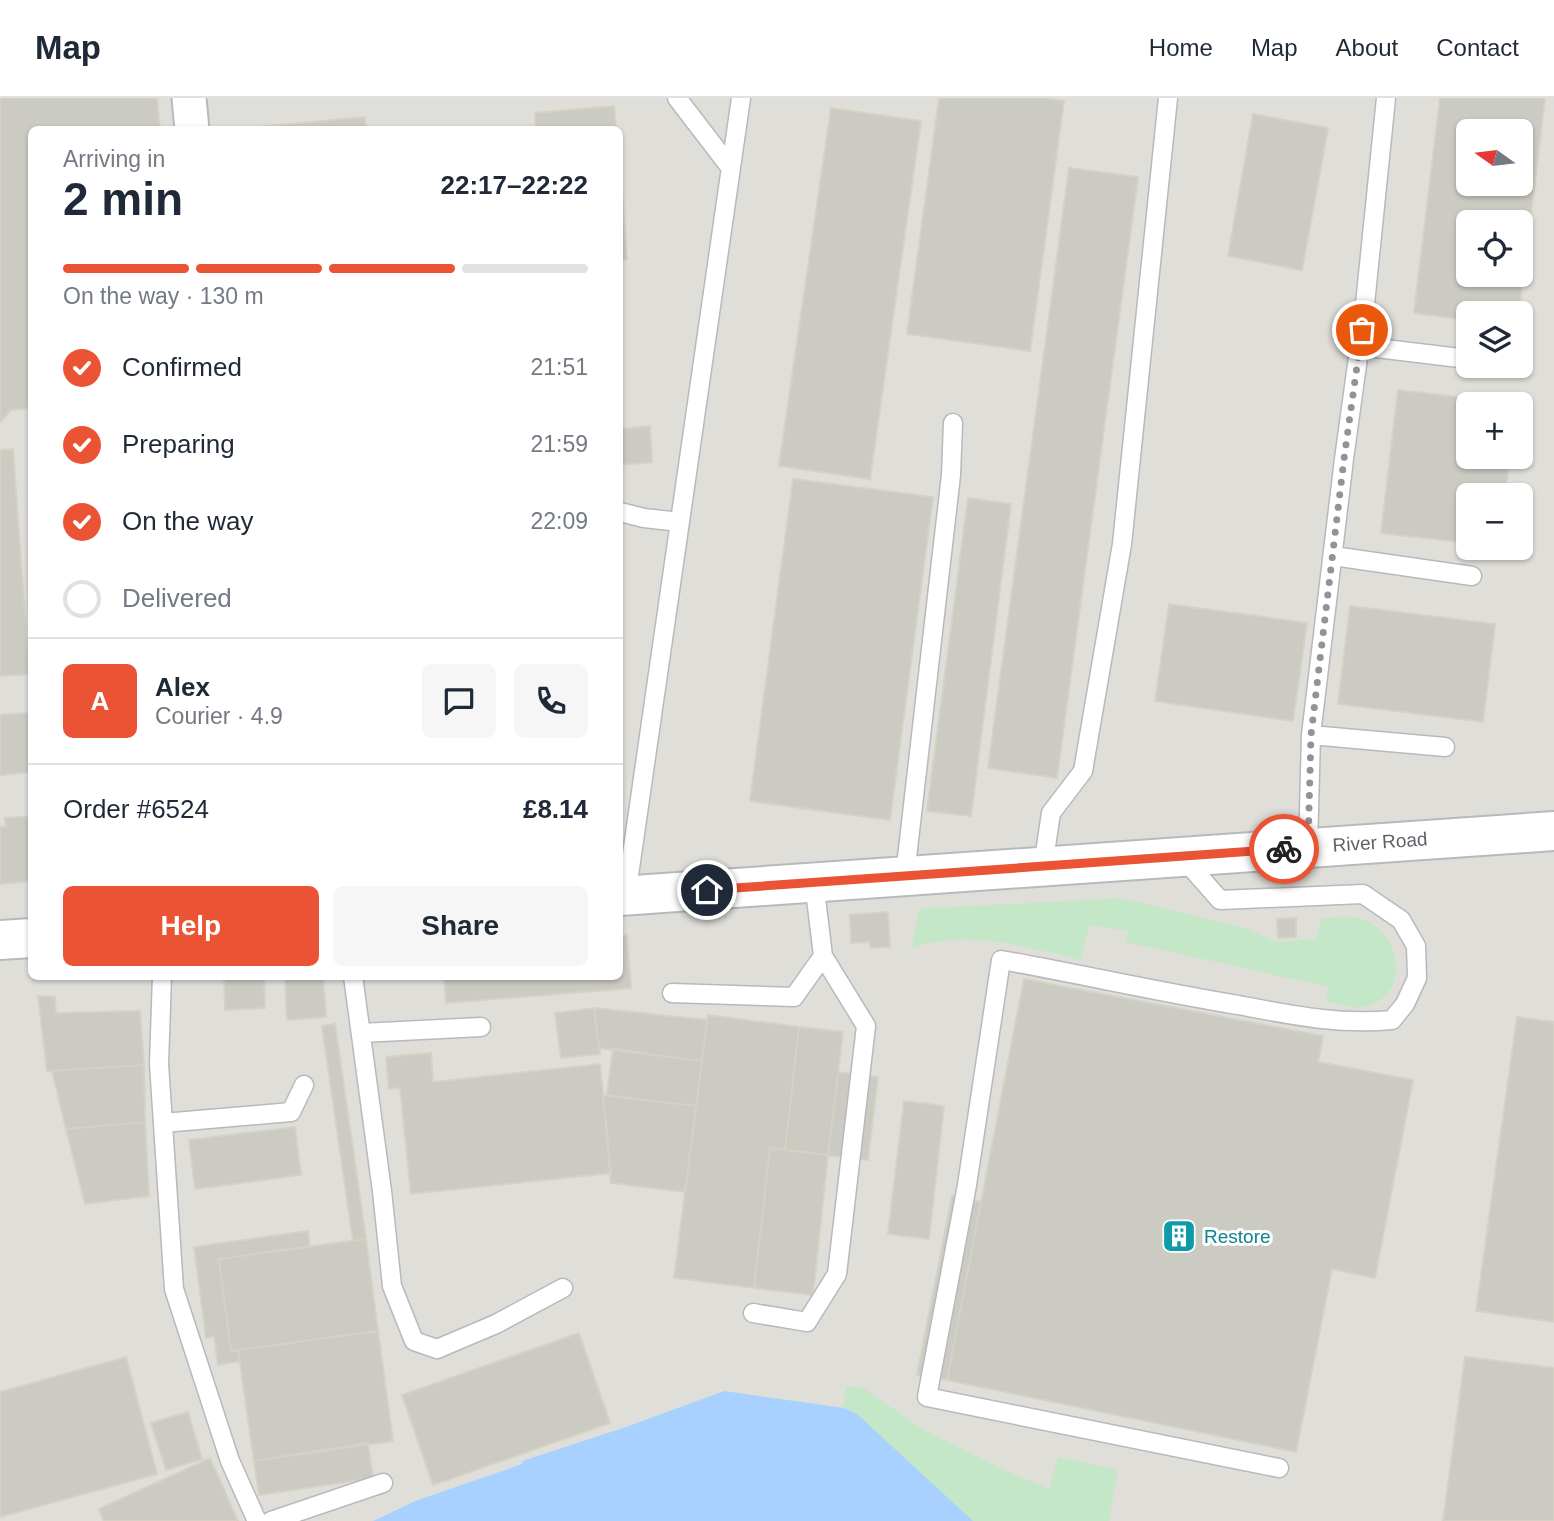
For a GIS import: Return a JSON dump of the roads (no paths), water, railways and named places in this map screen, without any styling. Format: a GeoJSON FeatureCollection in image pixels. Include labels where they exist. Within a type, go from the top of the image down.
{"type":"FeatureCollection","features":[{"type":"Feature","properties":{"kind":"street"},"geometry":{"type":"LineString","coordinates":[[189,98],[192,126]]}},
{"type":"Feature","properties":{"kind":"street","name":"River Road"},"geometry":{"type":"LineString","coordinates":[[623,896],[1554,831]]}},
{"type":"Feature","properties":{"kind":"street"},"geometry":{"type":"LineString","coordinates":[[0,940],[28,938]]}},
{"type":"Feature","properties":{"kind":"lane"},"geometry":{"type":"LineString","coordinates":[[677,98],[730,167]]}},
{"type":"Feature","properties":{"kind":"lane"},"geometry":{"type":"LineString","coordinates":[[623,896],[741,98]]}},
{"type":"Feature","properties":{"kind":"lane"},"geometry":{"type":"LineString","coordinates":[[1043,866],[1051,813],[1083,771],[1122,544],[1168,98]]}},
{"type":"Feature","properties":{"kind":"lane"},"geometry":{"type":"LineString","coordinates":[[1308,847],[1311,735],[1360,346],[1386,98]]}},
{"type":"Feature","properties":{"kind":"lane"},"geometry":{"type":"LineString","coordinates":[[1360,346],[1456,358]]}},
{"type":"Feature","properties":{"kind":"lane"},"geometry":{"type":"LineString","coordinates":[[905,875],[951,475],[953,423]]}},
{"type":"Feature","properties":{"kind":"lane"},"geometry":{"type":"LineString","coordinates":[[623,513],[680,522]]}},
{"type":"Feature","properties":{"kind":"lane"},"geometry":{"type":"LineString","coordinates":[[1333,556],[1472,576]]}},
{"type":"Feature","properties":{"kind":"lane"},"geometry":{"type":"LineString","coordinates":[[1311,735],[1446,747]]}},
{"type":"Feature","properties":{"kind":"lane"},"geometry":{"type":"LineString","coordinates":[[1181,856],[1220,900],[1363,894],[1401,920],[1416,946],[1417,978],[1405,1004],[1392,1020],[1324,1020],[1166,993],[1001,960],[967,1185],[927,1397],[1279,1468]]}},
{"type":"Feature","properties":{"kind":"lane"},"geometry":{"type":"LineString","coordinates":[[754,1313],[807,1322],[837,1274],[866,1026],[823,956],[814,882]]}},
{"type":"Feature","properties":{"kind":"lane"},"geometry":{"type":"LineString","coordinates":[[672,993],[794,997],[823,956]]}},
{"type":"Feature","properties":{"kind":"lane"},"geometry":{"type":"LineString","coordinates":[[162,980],[159,1064],[174,1289],[230,1461],[257,1521]]}},
{"type":"Feature","properties":{"kind":"lane"},"geometry":{"type":"LineString","coordinates":[[354,980],[393,1286],[414,1341],[437,1349],[496,1324],[564,1288]]}},
{"type":"Feature","properties":{"kind":"lane"},"geometry":{"type":"LineString","coordinates":[[361,1033],[481,1027]]}},
{"type":"Feature","properties":{"kind":"lane"},"geometry":{"type":"LineString","coordinates":[[163,1123],[291,1112],[304,1085]]}},
{"type":"Feature","properties":{"kind":"lane"},"geometry":{"type":"LineString","coordinates":[[271,1521],[383,1483]]}},
{"type":"Feature","properties":{"kind":"water"},"geometry":{"type":"Polygon","coordinates":[[[724,1391],[844,1408],[857,1414],[973,1521],[373,1521],[415,1501],[522,1464],[522,1461],[724,1391]]]}},
{"type":"Feature","properties":{"kind":"place","name":"Restore"},"geometry":{"type":"Point","coordinates":[1179,1236]}}]}
